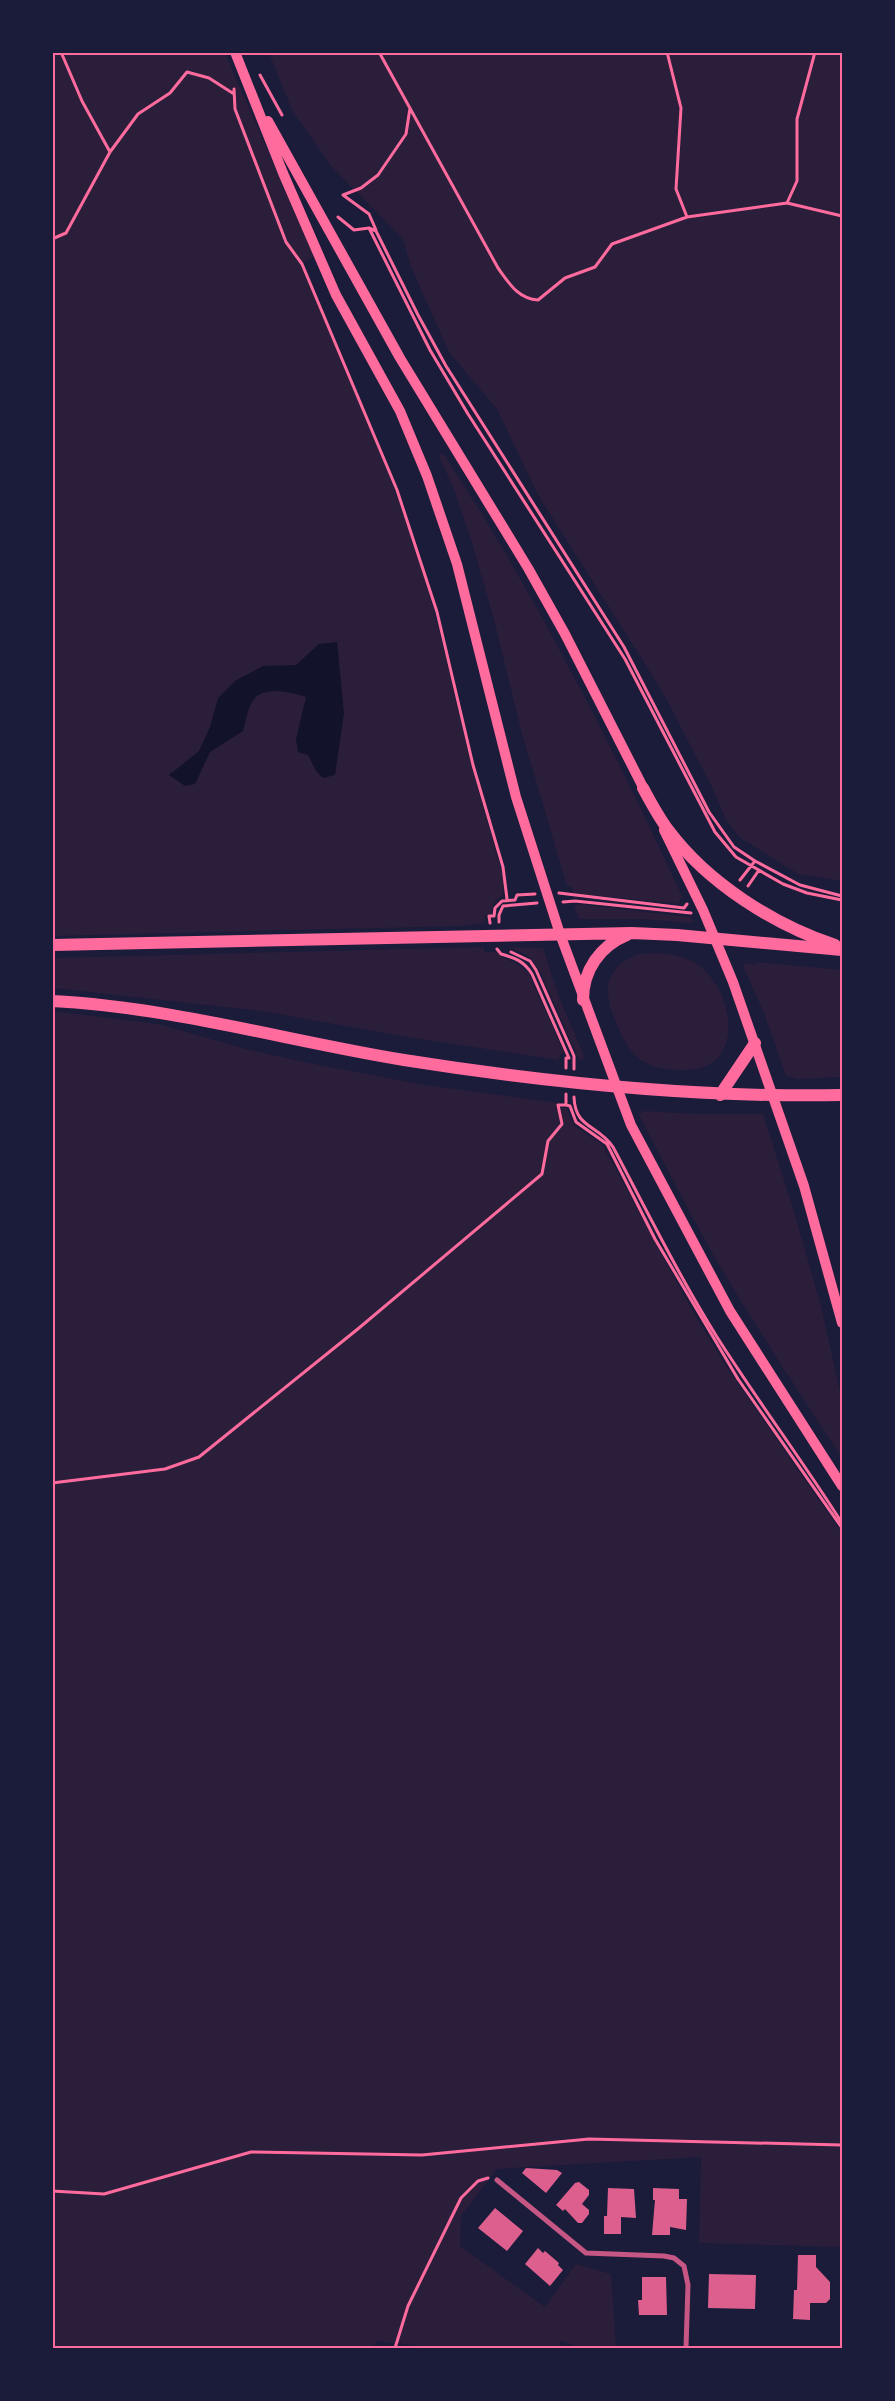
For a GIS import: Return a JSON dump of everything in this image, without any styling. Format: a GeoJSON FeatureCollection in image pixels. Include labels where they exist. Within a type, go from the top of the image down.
{"type":"FeatureCollection","features":[{"type":"Feature","properties":{"kind":"main road"},"geometry":{"type":"LineString","coordinates":[[235,52],[283,173],[336,295],[400,412],[434,494],[457,564],[516,797],[583,1000],[631,1125],[730,1311],[842,1486]]}},
{"type":"Feature","properties":{"kind":"main road"},"geometry":{"type":"LineString","coordinates":[[249,85],[400,358],[523,560],[565,634],[643,788],[715,938],[755,1043],[804,1186],[842,1323]]}},
{"type":"Feature","properties":{"kind":"main road"},"geometry":{"type":"LineString","coordinates":[[643,788],[679,844],[732,891],[770,916],[842,949]]}},
{"type":"Feature","properties":{"kind":"main road"},"geometry":{"type":"LineString","coordinates":[[52,945],[632,933],[842,949]]}},
{"type":"Feature","properties":{"kind":"main road"},"geometry":{"type":"LineString","coordinates":[[583,1000],[587,975],[598,955],[613,942],[632,933]]}},
{"type":"Feature","properties":{"kind":"main road"},"geometry":{"type":"LineString","coordinates":[[52,1001],[161,1013],[402,1060],[616,1088],[720,1095],[842,1095]]}},
{"type":"Feature","properties":{"kind":"main road"},"geometry":{"type":"LineString","coordinates":[[720,1095],[755,1043]]}},
{"type":"Feature","properties":{"kind":"street"},"geometry":{"type":"LineString","coordinates":[[497,2180],[586,2253],[664,2256],[674,2258],[684,2266],[688,2285],[686,2348]]}},
{"type":"Feature","properties":{"kind":"path"},"geometry":{"type":"LineString","coordinates":[[61,52],[82,100],[110,152]]}},
{"type":"Feature","properties":{"kind":"path"},"geometry":{"type":"LineString","coordinates":[[379,52],[498,268],[514,290],[527,300],[538,300],[565,278],[595,267],[612,244],[686,217],[787,203],[842,216]]}},
{"type":"Feature","properties":{"kind":"path"},"geometry":{"type":"LineString","coordinates":[[667,52],[681,108],[676,189],[686,217]]}},
{"type":"Feature","properties":{"kind":"path"},"geometry":{"type":"LineString","coordinates":[[787,203],[797,182],[798,119],[816,52]]}},
{"type":"Feature","properties":{"kind":"path"},"geometry":{"type":"LineString","coordinates":[[257,67],[285,120]]}},
{"type":"Feature","properties":{"kind":"path"},"geometry":{"type":"LineString","coordinates":[[52,239],[66,233],[110,152],[138,114],[170,93],[187,72],[210,78],[234,94]]}},
{"type":"Feature","properties":{"kind":"path"},"geometry":{"type":"LineString","coordinates":[[234,86],[236,109],[286,242],[302,264],[365,410],[397,490],[426,574],[473,765],[506,880],[507,899],[498,904],[494,916],[490,916],[493,949],[498,949],[501,954],[520,960],[532,974],[569,1058],[566,1058],[566,1104]]}},
{"type":"Feature","properties":{"kind":"path"},"geometry":{"type":"LineString","coordinates":[[410,108],[406,134],[378,175],[361,188],[344,195],[369,214],[418,315],[446,366],[624,647],[709,812],[734,847],[755,861]]}},
{"type":"Feature","properties":{"kind":"path"},"geometry":{"type":"LineString","coordinates":[[335,211],[339,219],[352,229],[369,228],[376,231]]}},
{"type":"Feature","properties":{"kind":"path"},"geometry":{"type":"LineString","coordinates":[[369,228],[430,350],[468,414],[625,659],[715,832],[736,857],[783,884],[807,893],[842,900]]}},
{"type":"Feature","properties":{"kind":"path"},"geometry":{"type":"LineString","coordinates":[[52,1483],[164,1470],[199,1457],[359,1328],[542,1174],[548,1140],[562,1124],[558,1105],[566,1104],[570,1106],[574,1119],[580,1126],[607,1144],[655,1239],[738,1380],[842,1528]]}},
{"type":"Feature","properties":{"kind":"path"},"geometry":{"type":"LineString","coordinates":[[52,2191],[104,2194],[251,2152],[422,2156],[589,2139],[842,2145]]}},
{"type":"Feature","properties":{"kind":"path"},"geometry":{"type":"LineString","coordinates":[[395,2348],[408,2306],[461,2198],[478,2181],[491,2178],[497,2180]]}},
{"type":"Feature","properties":{"kind":"shaded area"},"geometry":{"type":"Polygon","coordinates":[[[52,53],[225,53],[314,257],[300,263],[381,453],[421,565],[440,634],[471,765],[504,880],[503,894],[494,903],[491,914],[484,916],[485,923],[462,926],[53,936],[52,53]]]}},
{"type":"Feature","properties":{"kind":"shaded area"},"geometry":{"type":"Polygon","coordinates":[[[269,53],[842,53],[842,881],[798,874],[739,837],[725,818],[713,789],[662,691],[538,495],[497,409],[449,352],[411,267],[403,239],[332,167],[292,110],[269,53]]]}},
{"type":"Feature","properties":{"kind":"shaded area"},"geometry":{"type":"Polygon","coordinates":[[[443,453],[510,561],[571,671],[629,784],[683,898],[680,899],[679,904],[573,893],[571,886],[567,886],[522,734],[493,616],[472,543],[453,487],[439,456],[443,453]]]}},
{"type":"Feature","properties":{"kind":"shaded area"},"geometry":{"type":"Polygon","coordinates":[[[337,642],[344,713],[335,775],[323,778],[316,771],[308,755],[298,752],[296,739],[306,697],[276,691],[261,694],[255,698],[251,704],[243,731],[210,752],[195,784],[185,786],[169,775],[199,751],[210,727],[218,698],[235,681],[263,666],[296,665],[319,644],[337,642]]]}},
{"type":"Feature","properties":{"kind":"shaded area"},"geometry":{"type":"Polygon","coordinates":[[[576,904],[690,917],[694,921],[691,923],[640,919],[579,919],[574,907],[576,904]]]}},
{"type":"Feature","properties":{"kind":"shaded area"},"geometry":{"type":"Polygon","coordinates":[[[484,947],[484,952],[496,952],[520,966],[529,974],[564,1053],[559,1056],[559,1060],[413,1038],[261,1011],[53,988],[53,958],[484,947]]]}},
{"type":"Feature","properties":{"kind":"shaded area"},"geometry":{"type":"Polygon","coordinates":[[[508,947],[543,948],[559,997],[584,1056],[583,1060],[579,1060],[538,967],[527,955],[508,947]]]}},
{"type":"Feature","properties":{"kind":"shaded area"},"geometry":{"type":"Polygon","coordinates":[[[639,954],[667,954],[688,959],[705,971],[714,982],[727,1010],[729,1025],[727,1040],[722,1053],[709,1065],[690,1070],[659,1068],[640,1059],[628,1047],[612,1014],[609,1003],[609,983],[612,974],[618,966],[639,954]]]}},
{"type":"Feature","properties":{"kind":"shaded area"},"geometry":{"type":"Polygon","coordinates":[[[757,962],[842,970],[842,1077],[798,1079],[786,1076],[764,1013],[743,966],[745,963],[757,964],[757,962]]]}},
{"type":"Feature","properties":{"kind":"shaded area"},"geometry":{"type":"Polygon","coordinates":[[[52,1011],[158,1024],[246,1049],[425,1085],[559,1103],[560,1107],[567,1108],[574,1126],[602,1144],[693,1312],[728,1369],[842,1533],[842,2247],[699,2243],[701,2157],[497,2169],[461,2216],[460,2246],[545,2307],[576,2264],[611,2274],[616,2348],[581,2348],[561,2341],[558,2348],[438,2348],[377,2341],[373,2348],[53,2348],[52,1011]]]}},
{"type":"Feature","properties":{"kind":"shaded area"},"geometry":{"type":"Polygon","coordinates":[[[643,1111],[698,1114],[763,1114],[821,1306],[842,1401],[842,1458],[731,1285],[639,1115],[643,1111]]]}},
{"type":"Feature","properties":{"kind":"building"},"geometry":{"type":"Polygon","coordinates":[[[526,2168],[557,2170],[562,2173],[546,2193],[522,2173],[526,2168]]]}},
{"type":"Feature","properties":{"kind":"building"},"geometry":{"type":"Polygon","coordinates":[[[579,2182],[589,2190],[589,2195],[582,2204],[589,2210],[589,2214],[582,2223],[578,2223],[565,2209],[563,2211],[556,2205],[575,2183],[579,2182]]]}},
{"type":"Feature","properties":{"kind":"building"},"geometry":{"type":"Polygon","coordinates":[[[608,2188],[634,2189],[636,2218],[621,2217],[621,2234],[604,2234],[604,2216],[607,2216],[608,2188]]]}},
{"type":"Feature","properties":{"kind":"building"},"geometry":{"type":"Polygon","coordinates":[[[653,2188],[679,2189],[679,2199],[687,2199],[686,2230],[670,2227],[670,2235],[652,2235],[655,2200],[653,2200],[653,2188]]]}},
{"type":"Feature","properties":{"kind":"building"},"geometry":{"type":"Polygon","coordinates":[[[495,2208],[523,2231],[507,2251],[478,2228],[495,2208]]]}},
{"type":"Feature","properties":{"kind":"building"},"geometry":{"type":"Polygon","coordinates":[[[538,2248],[543,2253],[545,2251],[559,2263],[558,2265],[563,2270],[550,2286],[525,2264],[538,2248]]]}},
{"type":"Feature","properties":{"kind":"building"},"geometry":{"type":"Polygon","coordinates":[[[798,2255],[816,2255],[816,2267],[830,2282],[830,2299],[826,2303],[810,2303],[810,2320],[793,2319],[794,2290],[797,2290],[798,2255]]]}},
{"type":"Feature","properties":{"kind":"building"},"geometry":{"type":"Polygon","coordinates":[[[709,2274],[756,2275],[755,2309],[708,2308],[709,2274]]]}},
{"type":"Feature","properties":{"kind":"building"},"geometry":{"type":"Polygon","coordinates":[[[642,2277],[666,2277],[667,2315],[639,2315],[638,2300],[642,2300],[642,2277]]]}}]}
